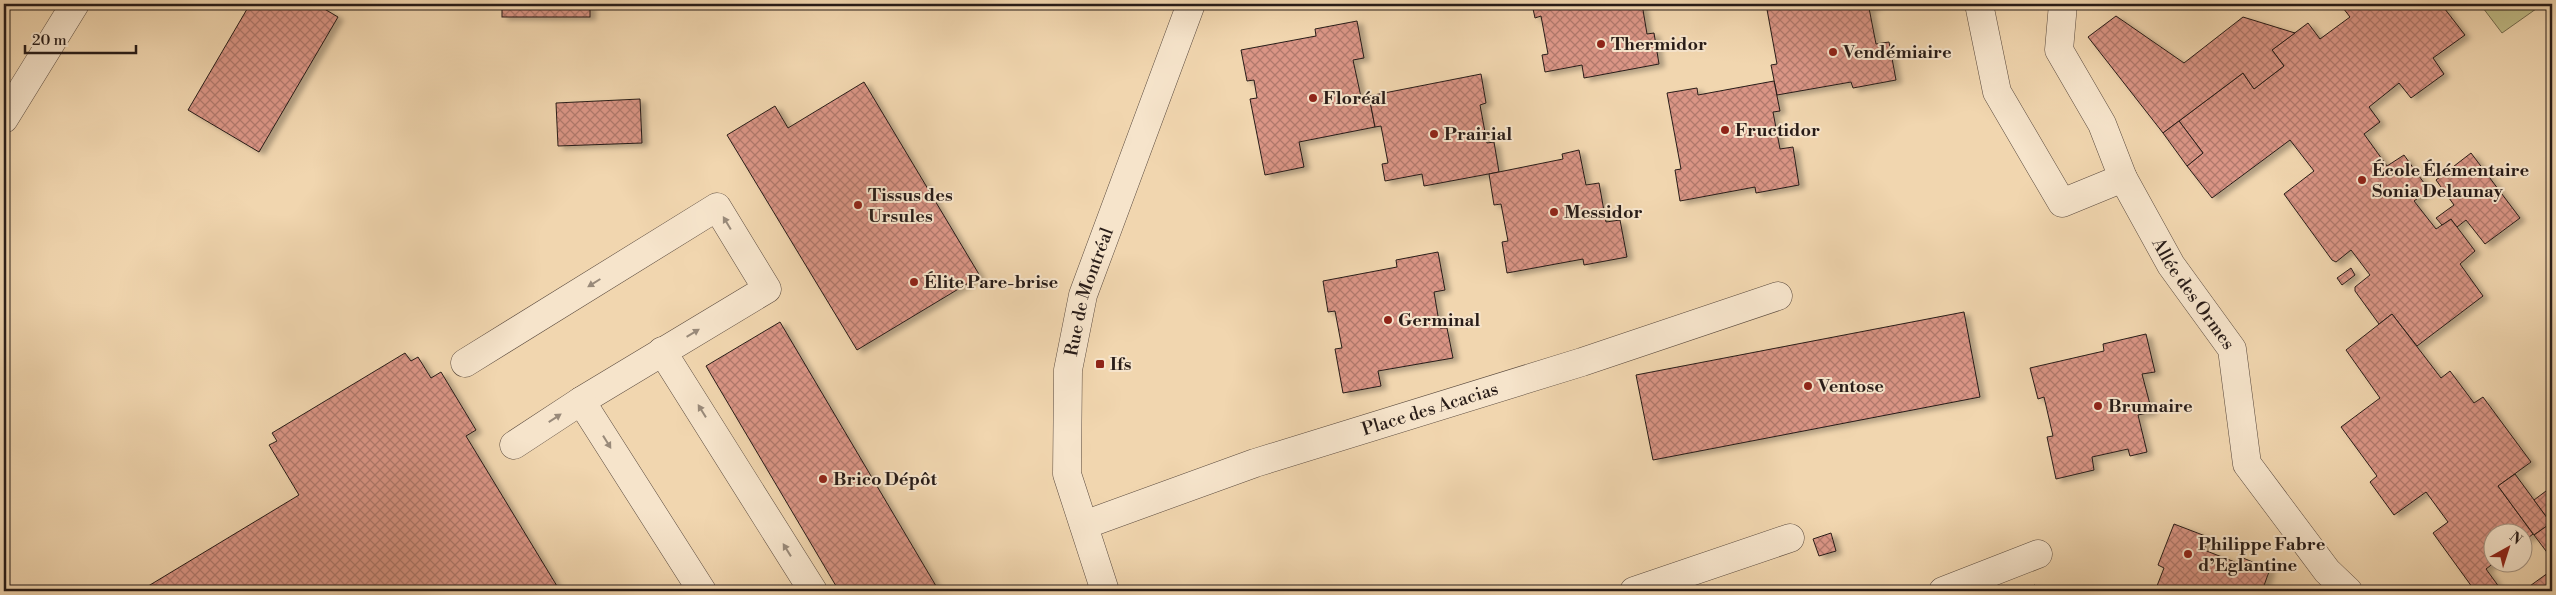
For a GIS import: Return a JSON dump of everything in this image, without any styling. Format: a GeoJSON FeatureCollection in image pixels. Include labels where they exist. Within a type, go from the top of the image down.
{"type":"FeatureCollection","features":[{"type":"Feature","properties":{"kind":"street"},"geometry":{"type":"LineString","coordinates":[[4,119],[74,4]]}},
{"type":"Feature","properties":{"kind":"street","name":"Rue de Montréal"},"geometry":{"type":"LineString","coordinates":[[1105,591],[1067,474],[1068,370],[1083,295],[1192,4]]}},
{"type":"Feature","properties":{"kind":"street"},"geometry":{"type":"LineString","coordinates":[[1979,4],[1997,92],[2062,203],[2123,178]]}},
{"type":"Feature","properties":{"kind":"street","name":"Allée des Ormes"},"geometry":{"type":"LineString","coordinates":[[2063,4],[2059,50],[2102,124],[2123,178],[2171,264],[2232,349],[2247,464],[2328,570],[2348,591]]}},
{"type":"Feature","properties":{"kind":"street"},"geometry":{"type":"LineString","coordinates":[[464,363],[717,207],[766,289],[581,400],[514,445]]}},
{"type":"Feature","properties":{"kind":"street","name":"Place des Acacias"},"geometry":{"type":"LineString","coordinates":[[1084,524],[1255,463],[1582,362],[1778,296]]}},
{"type":"Feature","properties":{"kind":"street"},"geometry":{"type":"LineString","coordinates":[[662,351],[813,591]]}},
{"type":"Feature","properties":{"kind":"street"},"geometry":{"type":"LineString","coordinates":[[581,400],[702,591]]}},
{"type":"Feature","properties":{"kind":"street"},"geometry":{"type":"LineString","coordinates":[[1634,591],[1790,538]]}},
{"type":"Feature","properties":{"kind":"street"},"geometry":{"type":"LineString","coordinates":[[1943,591],[2038,554]]}},
{"type":"Feature","properties":{"kind":"shaded area"},"geometry":{"type":"Polygon","coordinates":[[[2480,4],[2543,4],[2502,33],[2480,4]]]}},
{"type":"Feature","properties":{"kind":"building"},"geometry":{"type":"Polygon","coordinates":[[[250,4],[316,4],[338,17],[259,152],[188,110],[250,4]]]}},
{"type":"Feature","properties":{"kind":"building"},"geometry":{"type":"Polygon","coordinates":[[[502,4],[590,4],[590,17],[502,17],[502,4]]]}},
{"type":"Feature","properties":{"kind":"building","name":"Thermidor"},"geometry":{"type":"Polygon","coordinates":[[[1532,4],[1642,4],[1647,34],[1654,33],[1659,64],[1584,78],[1582,65],[1545,72],[1542,55],[1548,54],[1541,16],[1535,18],[1532,4]]]}},
{"type":"Feature","properties":{"kind":"building","name":"Vendémiaire"},"geometry":{"type":"Polygon","coordinates":[[[1766,4],[1875,4],[1875,7],[1869,8],[1876,44],[1889,42],[1896,80],[1853,88],[1851,82],[1777,95],[1771,65],[1777,64],[1766,4]]]}},
{"type":"Feature","properties":{"kind":"building","name":"École Élémentaire Sonia Delaunay"},"geometry":{"type":"Polygon","coordinates":[[[2340,4],[2441,4],[2465,35],[2433,58],[2444,74],[2411,98],[2399,83],[2369,107],[2380,122],[2364,134],[2387,166],[2404,155],[2429,190],[2414,201],[2436,229],[2451,219],[2475,251],[2460,264],[2483,296],[2417,346],[2392,314],[2379,324],[2355,291],[2355,287],[2370,275],[2351,250],[2336,262],[2332,260],[2284,194],[2314,171],[2290,140],[2212,198],[2187,166],[2203,153],[2179,121],[2243,73],[2254,89],[2284,66],[2272,50],[2308,23],[2320,39],[2350,17],[2340,4]]]}},
{"type":"Feature","properties":{"kind":"building"},"geometry":{"type":"Polygon","coordinates":[[[2116,16],[2184,63],[2243,17],[2295,33],[2272,50],[2284,66],[2254,89],[2243,73],[2163,133],[2088,37],[2116,16]]]}},
{"type":"Feature","properties":{"kind":"building","name":"Floréal"},"geometry":{"type":"Polygon","coordinates":[[[1357,21],[1364,58],[1353,60],[1361,97],[1369,96],[1375,127],[1299,142],[1304,167],[1265,175],[1250,99],[1257,98],[1254,80],[1247,81],[1241,50],[1316,36],[1315,29],[1357,21]]]}},
{"type":"Feature","properties":{"kind":"building","name":"Prairial"},"geometry":{"type":"Polygon","coordinates":[[[1481,74],[1486,103],[1480,105],[1487,143],[1494,142],[1499,172],[1424,186],[1422,174],[1385,181],[1382,164],[1388,163],[1381,126],[1375,127],[1369,96],[1481,74]]]}},
{"type":"Feature","properties":{"kind":"building","name":"Fructidor"},"geometry":{"type":"Polygon","coordinates":[[[1774,81],[1780,111],[1773,112],[1780,149],[1793,147],[1799,185],[1756,193],[1755,187],[1680,201],[1675,170],[1681,169],[1667,93],[1697,88],[1698,95],[1774,81]]]}},
{"type":"Feature","properties":{"kind":"building"},"geometry":{"type":"Polygon","coordinates":[[[864,82],[980,276],[857,350],[727,135],[775,106],[788,128],[864,82]]]}},
{"type":"Feature","properties":{"kind":"building"},"geometry":{"type":"Polygon","coordinates":[[[640,99],[642,143],[558,146],[556,103],[640,99]]]}},
{"type":"Feature","properties":{"kind":"building"},"geometry":{"type":"Polygon","coordinates":[[[2179,121],[2203,153],[2187,166],[2163,133],[2179,121]]]}},
{"type":"Feature","properties":{"kind":"building","name":"Messidor"},"geometry":{"type":"Polygon","coordinates":[[[1579,150],[1586,185],[1599,183],[1606,222],[1620,220],[1627,257],[1584,265],[1583,259],[1507,273],[1502,242],[1508,241],[1501,204],[1494,205],[1489,174],[1563,159],[1562,154],[1579,150]]]}},
{"type":"Feature","properties":{"kind":"building"},"geometry":{"type":"Polygon","coordinates":[[[2471,153],[2520,218],[2485,244],[2466,220],[2457,227],[2451,219],[2442,225],[2436,218],[2454,205],[2436,180],[2471,153]]]}},
{"type":"Feature","properties":{"kind":"building","name":"Germinal"},"geometry":{"type":"Polygon","coordinates":[[[1438,252],[1445,290],[1434,292],[1440,328],[1447,328],[1453,358],[1378,371],[1381,386],[1343,393],[1335,349],[1342,348],[1335,311],[1328,312],[1323,281],[1397,267],[1396,260],[1438,252]]]}},
{"type":"Feature","properties":{"kind":"building"},"geometry":{"type":"Polygon","coordinates":[[[2351,268],[2355,275],[2342,285],[2337,278],[2351,268]]]}},
{"type":"Feature","properties":{"kind":"building","name":"Ventose"},"geometry":{"type":"Polygon","coordinates":[[[1964,312],[1980,397],[1653,460],[1636,375],[1964,312]]]}},
{"type":"Feature","properties":{"kind":"building"},"geometry":{"type":"Polygon","coordinates":[[[2392,314],[2441,378],[2450,371],[2474,403],[2483,397],[2531,462],[2498,486],[2524,522],[2484,522],[2484,572],[2488,572],[2502,591],[2475,591],[2433,533],[2448,522],[2426,492],[2394,515],[2370,482],[2377,476],[2341,427],[2380,398],[2346,350],[2392,314]]]}},
{"type":"Feature","properties":{"kind":"building","name":"Brico Dépôt"},"geometry":{"type":"Polygon","coordinates":[[[780,322],[939,591],[839,591],[706,366],[780,322]]]}},
{"type":"Feature","properties":{"kind":"building","name":"Brumaire"},"geometry":{"type":"Polygon","coordinates":[[[2146,334],[2155,372],[2142,374],[2152,412],[2138,415],[2147,452],[2130,456],[2128,449],[2092,457],[2094,470],[2056,479],[2047,437],[2053,436],[2044,397],[2038,399],[2030,368],[2104,351],[2103,344],[2146,334]]]}},
{"type":"Feature","properties":{"kind":"building"},"geometry":{"type":"Polygon","coordinates":[[[405,353],[411,361],[418,357],[431,378],[441,372],[476,430],[466,436],[560,591],[140,591],[299,495],[269,445],[277,441],[272,433],[405,353]]]}},
{"type":"Feature","properties":{"kind":"building"},"geometry":{"type":"Polygon","coordinates":[[[2515,474],[2551,523],[2534,535],[2534,522],[2524,522],[2498,486],[2515,474]]]}},
{"type":"Feature","properties":{"kind":"building"},"geometry":{"type":"Polygon","coordinates":[[[2550,488],[2552,491],[2552,559],[2534,535],[2551,523],[2534,500],[2550,488]]]}},
{"type":"Feature","properties":{"kind":"building","name":"Philippe Fabre d’Eglantine"},"geometry":{"type":"Polygon","coordinates":[[[2174,524],[2208,537],[2204,550],[2240,564],[2243,558],[2270,569],[2262,591],[2155,591],[2164,568],[2158,565],[2174,524]]]}},
{"type":"Feature","properties":{"kind":"building"},"geometry":{"type":"Polygon","coordinates":[[[1831,533],[1836,551],[1819,556],[1813,539],[1831,533]]]}},
{"type":"Feature","properties":{"kind":"building"},"geometry":{"type":"Polygon","coordinates":[[[2552,570],[2552,591],[2523,591],[2552,570]]]}},
{"type":"Feature","properties":{"kind":"building"},"geometry":{"type":"Polygon","coordinates":[[[2035,585],[2037,591],[2020,591],[2035,585]]]}},
{"type":"Feature","properties":{"kind":"place","name":"Thermidor"},"geometry":{"type":"Point","coordinates":[1601,44]}},
{"type":"Feature","properties":{"kind":"place","name":"Vendémiaire"},"geometry":{"type":"Point","coordinates":[1833,52]}},
{"type":"Feature","properties":{"kind":"place","name":"Floréal"},"geometry":{"type":"Point","coordinates":[1313,98]}},
{"type":"Feature","properties":{"kind":"place","name":"Fructidor"},"geometry":{"type":"Point","coordinates":[1725,130]}},
{"type":"Feature","properties":{"kind":"place","name":"Prairial"},"geometry":{"type":"Point","coordinates":[1434,134]}},
{"type":"Feature","properties":{"kind":"place","name":"École Élémentaire Sonia Delaunay"},"geometry":{"type":"Point","coordinates":[2362,180]}},
{"type":"Feature","properties":{"kind":"place","name":"Tissus des Ursules"},"geometry":{"type":"Point","coordinates":[858,205]}},
{"type":"Feature","properties":{"kind":"place","name":"Messidor"},"geometry":{"type":"Point","coordinates":[1554,212]}},
{"type":"Feature","properties":{"kind":"place","name":"Élite Pare-brise"},"geometry":{"type":"Point","coordinates":[914,282]}},
{"type":"Feature","properties":{"kind":"place","name":"Germinal"},"geometry":{"type":"Point","coordinates":[1388,320]}},
{"type":"Feature","properties":{"kind":"place","name":"Ifs"},"geometry":{"type":"Point","coordinates":[1100,364]}},
{"type":"Feature","properties":{"kind":"place","name":"Ventose"},"geometry":{"type":"Point","coordinates":[1808,386]}},
{"type":"Feature","properties":{"kind":"place","name":"Brumaire"},"geometry":{"type":"Point","coordinates":[2098,406]}},
{"type":"Feature","properties":{"kind":"place","name":"Brico Dépôt"},"geometry":{"type":"Point","coordinates":[823,479]}},
{"type":"Feature","properties":{"kind":"place","name":"Philippe Fabre d’Eglantine"},"geometry":{"type":"Point","coordinates":[2188,554]}}]}
